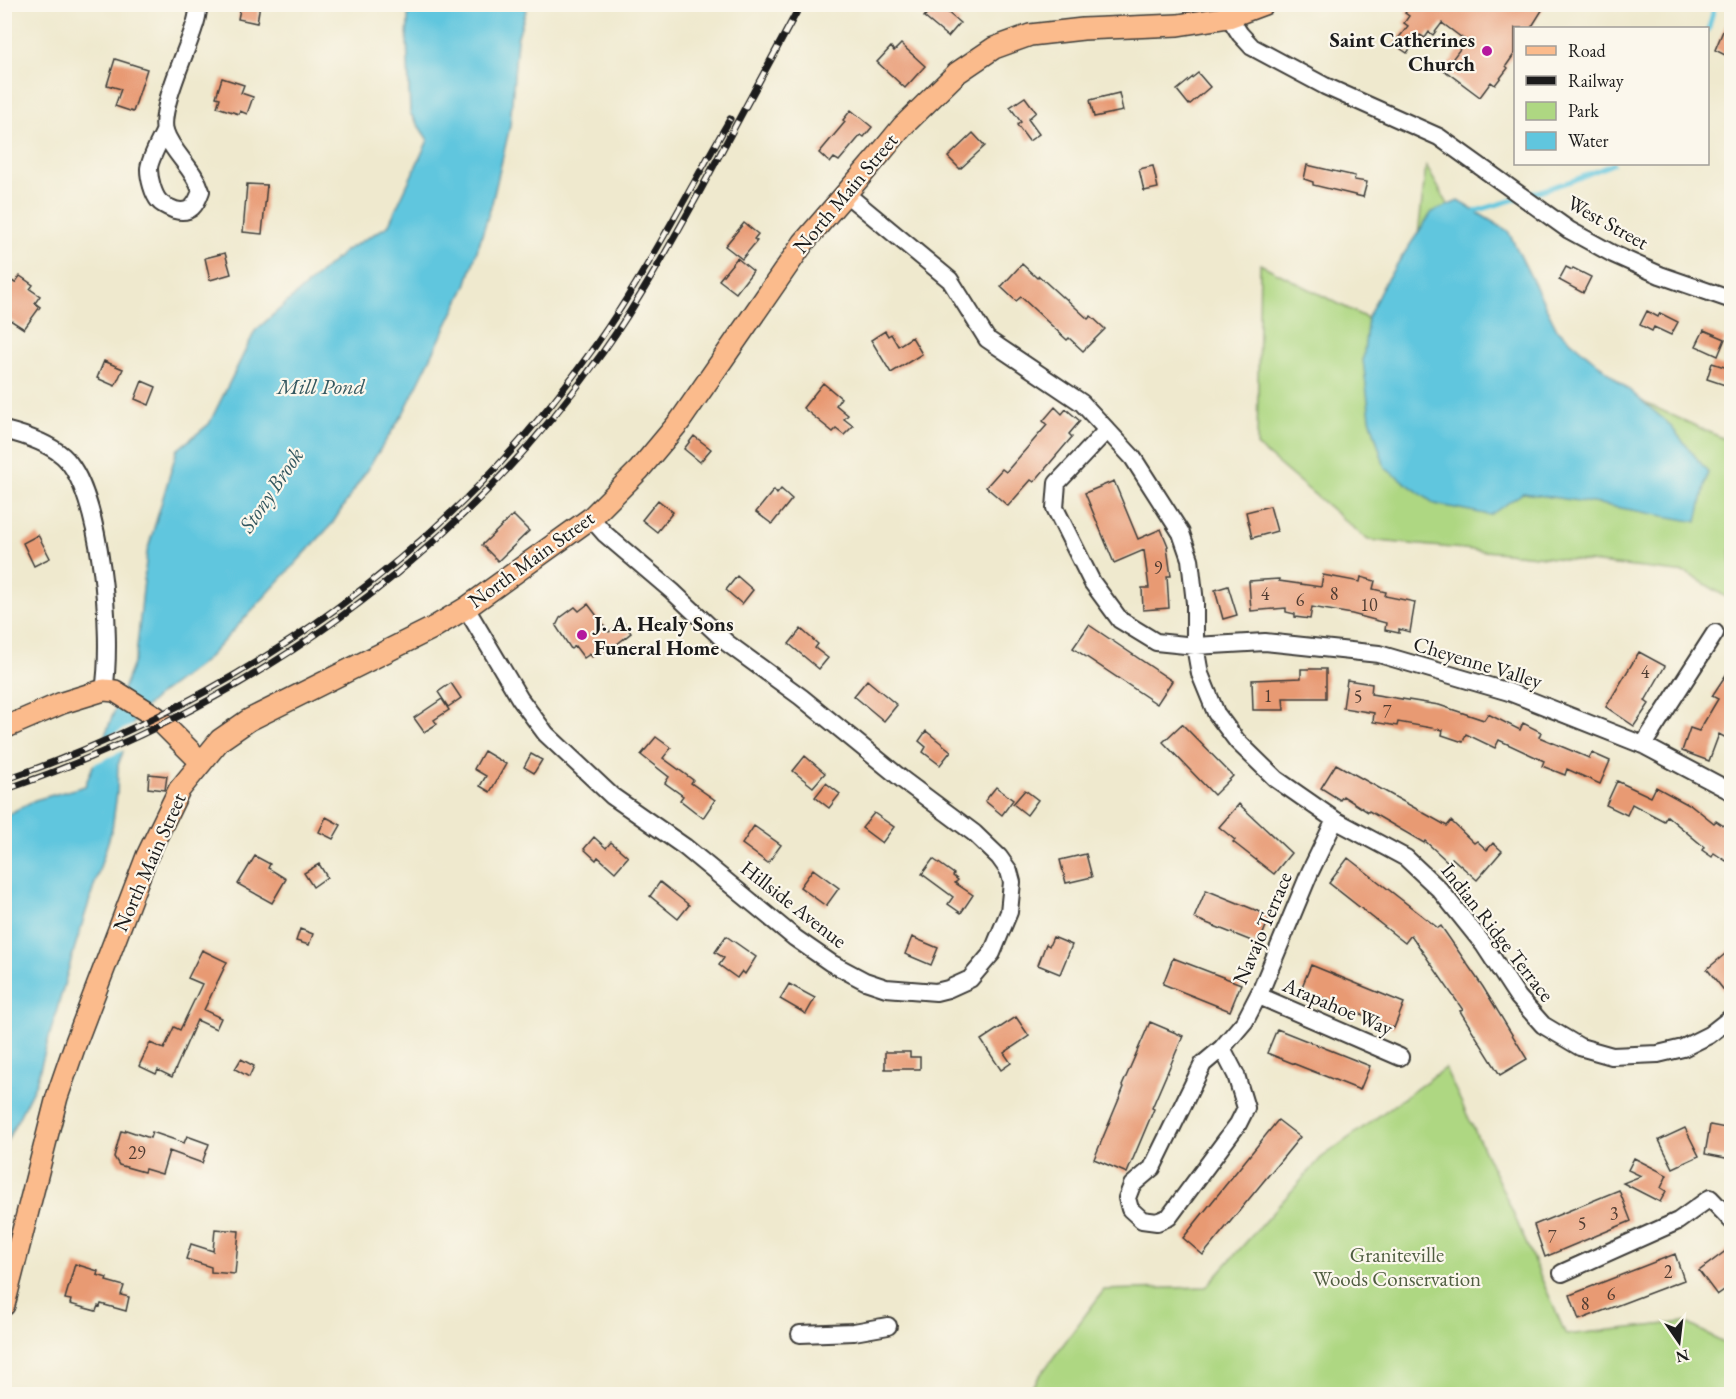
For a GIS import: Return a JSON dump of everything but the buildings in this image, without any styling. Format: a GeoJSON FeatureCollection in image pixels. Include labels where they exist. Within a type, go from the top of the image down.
{"type":"FeatureCollection","features":[{"type":"Feature","properties":{"kind":"main road","name":"North Main Street"},"geometry":{"type":"LineString","coordinates":[[4,1305],[57,1097],[147,856],[179,790],[200,761],[220,740],[249,720],[431,629],[466,608],[591,518],[639,470],[680,421],[792,256],[903,126],[957,73],[994,48],[1030,35],[1083,29],[1178,25],[1229,17],[1264,4]]}},
{"type":"Feature","properties":{"kind":"main road"},"geometry":{"type":"LineString","coordinates":[[4,728],[62,703],[112,691],[150,712],[200,761]]}},
{"type":"Feature","properties":{"kind":"street"},"geometry":{"type":"LineString","coordinates":[[165,130],[164,119],[167,105],[195,25],[199,4]]}},
{"type":"Feature","properties":{"kind":"street","name":"West Street"},"geometry":{"type":"LineString","coordinates":[[1229,17],[1252,47],[1325,86],[1439,137],[1569,230],[1613,254],[1660,275],[1731,300]]}},
{"type":"Feature","properties":{"kind":"street","name":"Indian Ridge Terrace"},"geometry":{"type":"LineString","coordinates":[[845,193],[950,280],[987,339],[1082,403],[1133,458],[1181,533],[1190,559],[1195,603],[1195,646],[1200,674],[1216,713],[1237,741],[1276,779],[1335,820],[1406,858],[1440,890],[1484,945],[1518,997],[1543,1025],[1580,1047],[1612,1056],[1658,1054],[1683,1048],[1709,1035],[1731,1017]]}},
{"type":"Feature","properties":{"kind":"street"},"geometry":{"type":"LineString","coordinates":[[4,430],[48,445],[63,456],[71,465],[89,502],[97,532],[112,691]]}},
{"type":"Feature","properties":{"kind":"street","name":"Cheyenne Valley"},"geometry":{"type":"LineString","coordinates":[[1107,430],[1057,483],[1055,508],[1092,582],[1120,620],[1156,642],[1195,646],[1265,642],[1378,654],[1509,692],[1643,745],[1731,792]]}},
{"type":"Feature","properties":{"kind":"street","name":"Hillside Avenue"},"geometry":{"type":"LineString","coordinates":[[466,608],[520,699],[546,734],[612,796],[685,847],[795,938],[831,963],[865,981],[886,988],[936,992],[970,979],[992,952],[1009,912],[1012,882],[1009,871],[999,856],[974,832],[727,642],[605,534],[591,518]]}},
{"type":"Feature","properties":{"kind":"street"},"geometry":{"type":"LineString","coordinates":[[1643,745],[1715,633]]}},
{"type":"Feature","properties":{"kind":"street","name":"Navajo Terrace"},"geometry":{"type":"LineString","coordinates":[[1222,1048],[1236,1075],[1246,1108],[1238,1124],[1169,1217],[1156,1222],[1142,1220],[1130,1209],[1127,1198],[1132,1185],[1152,1168],[1203,1064],[1222,1048],[1245,1021],[1259,996],[1310,872],[1335,820]]}},
{"type":"Feature","properties":{"kind":"street","name":"Arapahoe Way"},"geometry":{"type":"LineString","coordinates":[[1259,996],[1400,1057]]}},
{"type":"Feature","properties":{"kind":"street"},"geometry":{"type":"LineString","coordinates":[[1562,1273],[1678,1221],[1710,1198],[1731,1221]]}},
{"type":"Feature","properties":{"kind":"street"},"geometry":{"type":"LineString","coordinates":[[800,1334],[854,1332],[888,1326]]}},
{"type":"Feature","properties":{"kind":"green space"},"geometry":{"type":"Polygon","coordinates":[[[1426,166],[1533,352],[1731,442],[1731,600],[1687,573],[1368,540],[1257,446],[1260,264],[1406,338],[1426,166]]]}},
{"type":"Feature","properties":{"kind":"green space","name":"Graniteville Woods Conservation"},"geometry":{"type":"Polygon","coordinates":[[[1445,1068],[1507,1199],[1566,1335],[1685,1322],[1731,1346],[1731,1394],[1026,1394],[1104,1290],[1206,1287],[1321,1158],[1445,1068]]]}},
{"type":"Feature","properties":{"kind":"water","name":"Mill Pond"},"geometry":{"type":"Polygon","coordinates":[[[409,5],[528,5],[517,39],[510,126],[492,203],[466,286],[403,414],[332,524],[205,661],[159,695],[136,716],[118,765],[112,829],[36,1083],[5,1145],[5,816],[35,800],[85,786],[136,656],[147,552],[177,450],[209,424],[255,331],[346,250],[388,226],[428,140],[410,113],[407,37],[409,5]]]}},
{"type":"Feature","properties":{"kind":"water"},"geometry":{"type":"Polygon","coordinates":[[[1458,201],[1508,231],[1557,329],[1668,423],[1708,472],[1697,522],[1523,493],[1490,515],[1435,504],[1385,468],[1370,418],[1363,360],[1368,317],[1385,282],[1432,212],[1458,201]]]}},
{"type":"Feature","properties":{"kind":"pier"},"geometry":{"type":"Polygon","coordinates":[[[137,723],[127,749],[90,766],[100,740],[137,723]]]}},
{"type":"Feature","properties":{"kind":"waterway"},"geometry":{"type":"LineString","coordinates":[[1709,27],[1715,4]]}},
{"type":"Feature","properties":{"kind":"waterway"},"geometry":{"type":"LineString","coordinates":[[1527,195],[1611,165]]}},
{"type":"Feature","properties":{"kind":"waterway"},"geometry":{"type":"LineString","coordinates":[[1476,211],[1516,199]]}},
{"type":"Feature","properties":{"kind":"railway"},"geometry":{"type":"LineString","coordinates":[[4,790],[94,756],[179,716],[261,670],[339,618],[412,561],[480,497],[544,428],[603,352],[629,313],[688,213],[801,4]]}},
{"type":"Feature","properties":{"kind":"railway"},"geometry":{"type":"LineString","coordinates":[[4,780],[92,746],[177,707],[258,661],[334,610],[407,553],[475,490],[537,421],[595,346],[649,263],[730,119]]}},
{"type":"Feature","properties":{"kind":"place","name":"Saint Catherines Church"},"geometry":{"type":"Point","coordinates":[1487,51]}},
{"type":"Feature","properties":{"kind":"place","name":"J. A. Healy Sons Funeral Home"},"geometry":{"type":"Point","coordinates":[582,635]}},
{"type":"Feature","properties":{"kind":"water label","name":"Stony Brook"},"geometry":{"type":"Point","coordinates":[271,490]}}]}
